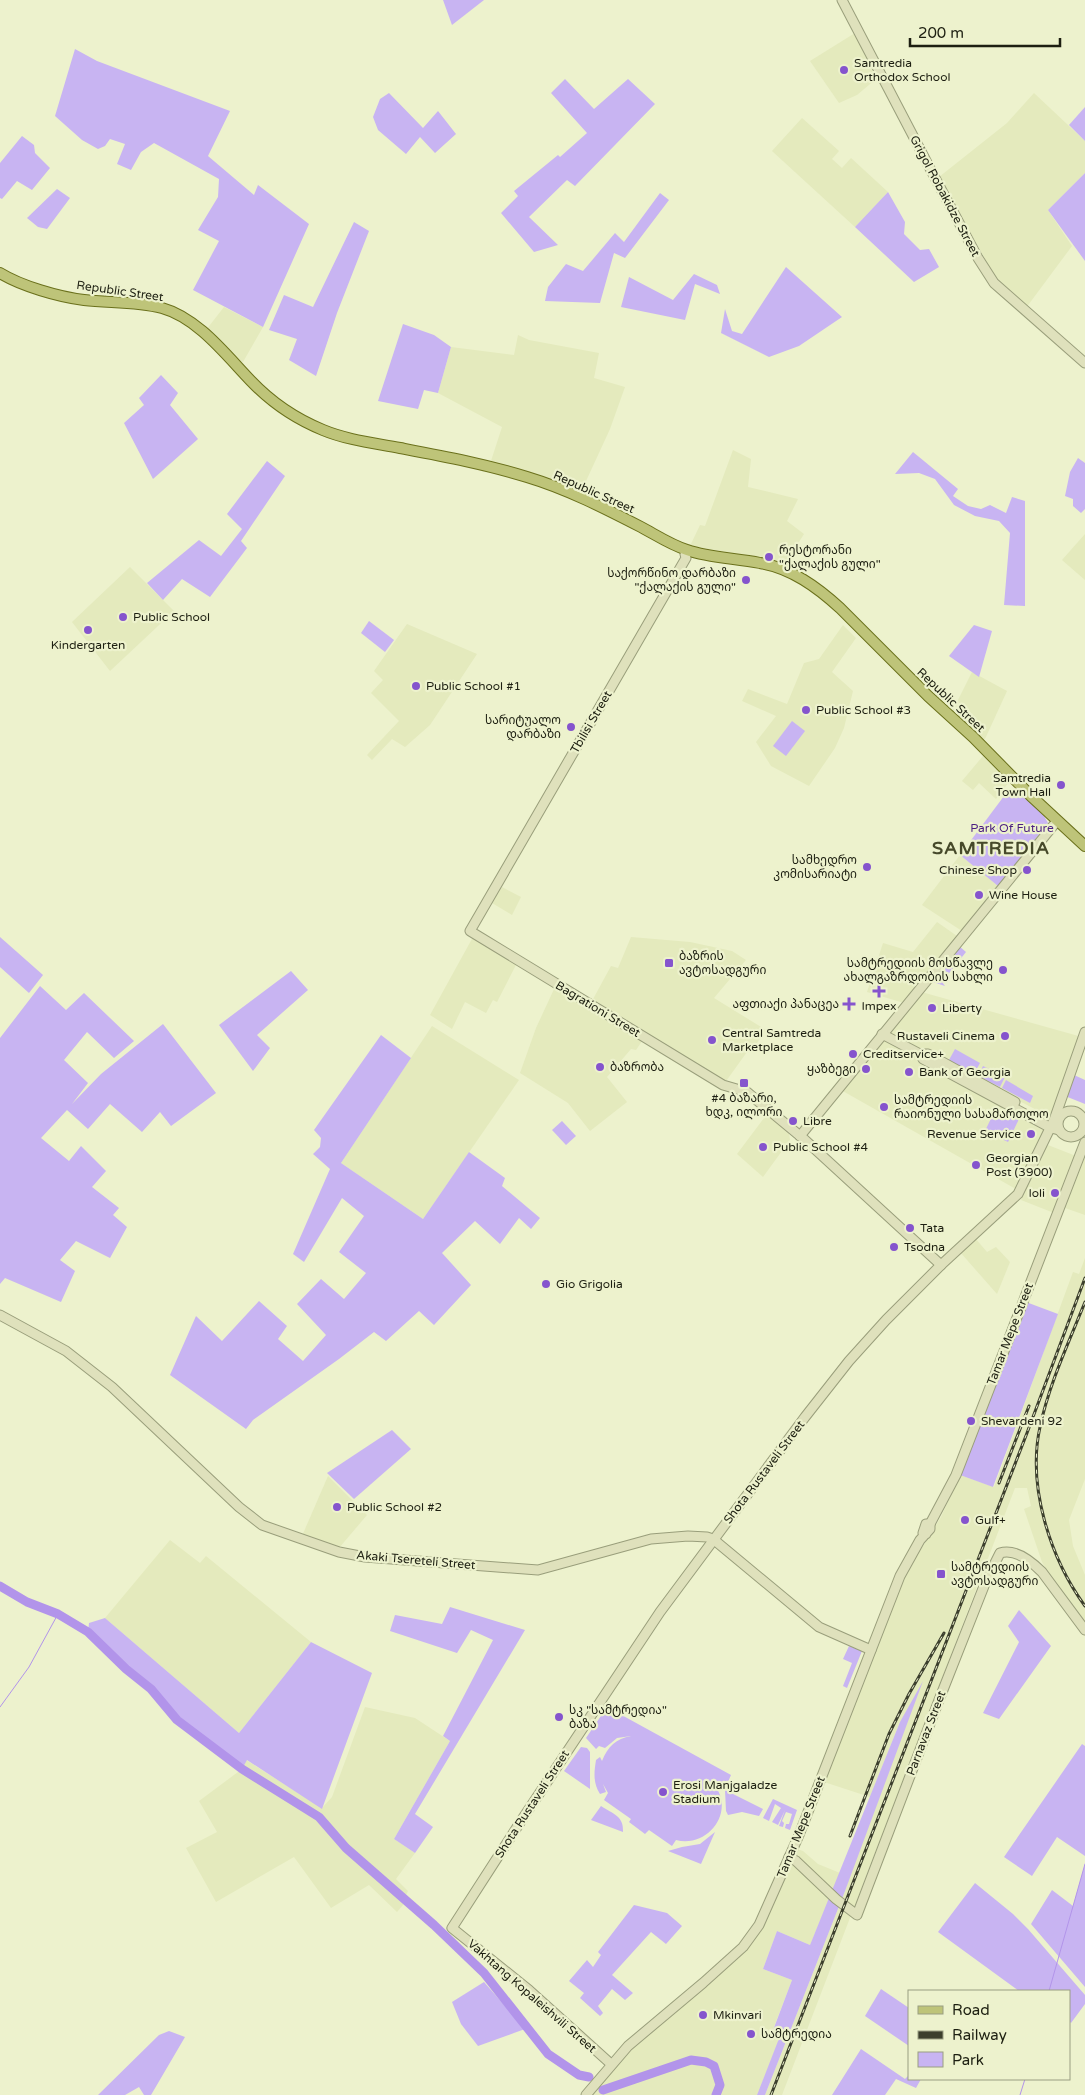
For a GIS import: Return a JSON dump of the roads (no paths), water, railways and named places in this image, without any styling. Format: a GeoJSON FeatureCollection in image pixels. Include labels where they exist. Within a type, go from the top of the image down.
{"type":"FeatureCollection","features":[{"type":"Feature","properties":{"kind":"main road","name":"Republic Street"},"geometry":{"type":"LineString","coordinates":[[0,273],[9,279],[61,296],[84,300],[110,300],[163,308],[198,328],[267,396],[302,421],[338,435],[493,468],[539,481],[571,492],[686,552],[778,567],[802,579],[827,596],[1057,821],[1085,846]]}},
{"type":"Feature","properties":{"kind":"street","name":"Grigol Robakidze Street"},"geometry":{"type":"LineString","coordinates":[[842,0],[978,258],[994,283],[1085,363]]}},
{"type":"Feature","properties":{"kind":"street","name":"Tbilisi Street"},"geometry":{"type":"LineString","coordinates":[[470,930],[686,558],[686,552]]}},
{"type":"Feature","properties":{"kind":"street"},"geometry":{"type":"LineString","coordinates":[[800,1136],[1057,821]]}},
{"type":"Feature","properties":{"kind":"street","name":"Bagrationi Street"},"geometry":{"type":"LineString","coordinates":[[470,930],[727,1087],[747,1092],[800,1136],[941,1265]]}},
{"type":"Feature","properties":{"kind":"street","name":"Shota Rustaveli Street"},"geometry":{"type":"LineString","coordinates":[[452,1928],[624,1665],[713,1540],[805,1417],[855,1354],[886,1320],[941,1265],[1018,1194],[1056,1123],[1085,1032]]}},
{"type":"Feature","properties":{"kind":"street"},"geometry":{"type":"LineString","coordinates":[[882,1034],[920,1054],[923,1059],[1056,1123],[1066,1136],[1083,1137],[1084,1119],[1079,1113],[1073,1110],[1066,1111],[1056,1123]]}},
{"type":"Feature","properties":{"kind":"street","name":"Tamar Mepe Street"},"geometry":{"type":"LineString","coordinates":[[586,2095],[611,2064],[635,2040],[703,1984],[743,1947],[759,1925],[789,1857],[900,1576],[923,1535],[930,1528],[930,1524],[956,1475],[1083,1137]]}},
{"type":"Feature","properties":{"kind":"street","name":"Akaki Tsereteli Street"},"geometry":{"type":"LineString","coordinates":[[0,1315],[66,1351],[112,1387],[239,1507],[262,1525],[339,1552],[397,1561],[538,1570],[651,1539],[688,1536],[707,1537],[713,1540]]}},
{"type":"Feature","properties":{"kind":"street"},"geometry":{"type":"LineString","coordinates":[[713,1540],[818,1627],[871,1650]]}},
{"type":"Feature","properties":{"kind":"street","name":"Parnavaz Street"},"geometry":{"type":"LineString","coordinates":[[789,1857],[857,1915],[986,1581],[1000,1554],[1010,1552],[1022,1556],[1042,1572],[1085,1630]]}},
{"type":"Feature","properties":{"kind":"street","name":"Vakhtang Kopaleishvili Street"},"geometry":{"type":"LineString","coordinates":[[452,1928],[529,1990],[611,2064]]}},
{"type":"Feature","properties":{"kind":"waterway"},"geometry":{"type":"LineString","coordinates":[[0,1586],[27,1602],[58,1614],[88,1632],[126,1669],[151,1689],[177,1720],[242,1769],[319,1817],[346,1848],[434,1925],[484,1973],[548,2054],[579,2075],[589,2077]]}},
{"type":"Feature","properties":{"kind":"waterway"},"geometry":{"type":"LineString","coordinates":[[0,1707],[29,1667],[58,1614]]}},
{"type":"Feature","properties":{"kind":"waterway"},"geometry":{"type":"LineString","coordinates":[[1049,1990],[1085,1864]]}},
{"type":"Feature","properties":{"kind":"waterway"},"geometry":{"type":"LineString","coordinates":[[603,2090],[691,2060],[706,2062],[714,2066],[720,2085],[716,2095]]}},
{"type":"Feature","properties":{"kind":"waterway"},"geometry":{"type":"LineString","coordinates":[[1020,2095],[1025,2080]]}},
{"type":"Feature","properties":{"kind":"railway"},"geometry":{"type":"LineString","coordinates":[[771,2095],[1085,1278]]}},
{"type":"Feature","properties":{"kind":"railway"},"geometry":{"type":"LineString","coordinates":[[1085,1302],[1049,1395],[1040,1427],[1037,1450],[1039,1497],[1044,1521],[1061,1566],[1085,1606]]}},
{"type":"Feature","properties":{"kind":"railway"},"geometry":{"type":"LineString","coordinates":[[999,1483],[1029,1406]]}},
{"type":"Feature","properties":{"kind":"railway"},"geometry":{"type":"LineString","coordinates":[[850,1836],[889,1734],[909,1694],[944,1633]]}},
{"type":"Feature","properties":{"kind":"place","name":"Samtredia Orthodox School"},"geometry":{"type":"Point","coordinates":[844,70]}},
{"type":"Feature","properties":{"kind":"place","name":"რესტორანი \"ქალაქის გული\""},"geometry":{"type":"Point","coordinates":[769,557]}},
{"type":"Feature","properties":{"kind":"place","name":"საქორწინო დარბაზი \"ქალაქის გული\""},"geometry":{"type":"Point","coordinates":[746,580]}},
{"type":"Feature","properties":{"kind":"place","name":"Public School"},"geometry":{"type":"Point","coordinates":[123,617]}},
{"type":"Feature","properties":{"kind":"place","name":"Kindergarten"},"geometry":{"type":"Point","coordinates":[88,630]}},
{"type":"Feature","properties":{"kind":"place","name":"Public School #1"},"geometry":{"type":"Point","coordinates":[416,686]}},
{"type":"Feature","properties":{"kind":"place","name":"Public School #3"},"geometry":{"type":"Point","coordinates":[806,710]}},
{"type":"Feature","properties":{"kind":"place","name":"სარიტუალო დარბაზი"},"geometry":{"type":"Point","coordinates":[571,727]}},
{"type":"Feature","properties":{"kind":"place","name":"Samtredia Town Hall"},"geometry":{"type":"Point","coordinates":[1061,785]}},
{"type":"Feature","properties":{"kind":"place","name":"სამხედრო კომისარიატი"},"geometry":{"type":"Point","coordinates":[867,867]}},
{"type":"Feature","properties":{"kind":"place","name":"Chinese Shop"},"geometry":{"type":"Point","coordinates":[1027,870]}},
{"type":"Feature","properties":{"kind":"place","name":"Wine House"},"geometry":{"type":"Point","coordinates":[979,895]}},
{"type":"Feature","properties":{"kind":"place","name":"ბაზრის ავტოსადგური"},"geometry":{"type":"Point","coordinates":[669,963]}},
{"type":"Feature","properties":{"kind":"place","name":"სამტრედიის მოსწავლე ახალგაზრდობის სახლი"},"geometry":{"type":"Point","coordinates":[1003,970]}},
{"type":"Feature","properties":{"kind":"place","name":"Impex"},"geometry":{"type":"Point","coordinates":[879,991]}},
{"type":"Feature","properties":{"kind":"place","name":"აფთიაქი პანაცეა"},"geometry":{"type":"Point","coordinates":[849,1004]}},
{"type":"Feature","properties":{"kind":"place","name":"Liberty"},"geometry":{"type":"Point","coordinates":[932,1008]}},
{"type":"Feature","properties":{"kind":"place","name":"Rustaveli Cinema"},"geometry":{"type":"Point","coordinates":[1005,1036]}},
{"type":"Feature","properties":{"kind":"place","name":"Central Samtreda Marketplace"},"geometry":{"type":"Point","coordinates":[712,1040]}},
{"type":"Feature","properties":{"kind":"place","name":"Creditservice+"},"geometry":{"type":"Point","coordinates":[853,1054]}},
{"type":"Feature","properties":{"kind":"place","name":"ბაზრობა"},"geometry":{"type":"Point","coordinates":[600,1067]}},
{"type":"Feature","properties":{"kind":"place","name":"ყაზბეგი"},"geometry":{"type":"Point","coordinates":[866,1069]}},
{"type":"Feature","properties":{"kind":"place","name":"Bank of Georgia"},"geometry":{"type":"Point","coordinates":[909,1072]}},
{"type":"Feature","properties":{"kind":"place","name":"#4 ბაზარი, ხდკ, ილორი"},"geometry":{"type":"Point","coordinates":[744,1083]}},
{"type":"Feature","properties":{"kind":"place","name":"სამტრედიის რაიონული სასამართლო"},"geometry":{"type":"Point","coordinates":[884,1107]}},
{"type":"Feature","properties":{"kind":"place","name":"Libre"},"geometry":{"type":"Point","coordinates":[793,1121]}},
{"type":"Feature","properties":{"kind":"place","name":"Revenue Service"},"geometry":{"type":"Point","coordinates":[1031,1134]}},
{"type":"Feature","properties":{"kind":"place","name":"Public School #4"},"geometry":{"type":"Point","coordinates":[763,1147]}},
{"type":"Feature","properties":{"kind":"place","name":"Georgian Post (3900)"},"geometry":{"type":"Point","coordinates":[976,1165]}},
{"type":"Feature","properties":{"kind":"place","name":"Ioli"},"geometry":{"type":"Point","coordinates":[1055,1193]}},
{"type":"Feature","properties":{"kind":"place","name":"Tata"},"geometry":{"type":"Point","coordinates":[910,1228]}},
{"type":"Feature","properties":{"kind":"place","name":"Tsodna"},"geometry":{"type":"Point","coordinates":[894,1247]}},
{"type":"Feature","properties":{"kind":"place","name":"Gio Grigolia"},"geometry":{"type":"Point","coordinates":[546,1284]}},
{"type":"Feature","properties":{"kind":"place","name":"Shevardeni 92"},"geometry":{"type":"Point","coordinates":[971,1421]}},
{"type":"Feature","properties":{"kind":"place","name":"Public School #2"},"geometry":{"type":"Point","coordinates":[337,1507]}},
{"type":"Feature","properties":{"kind":"place","name":"Gulf+"},"geometry":{"type":"Point","coordinates":[965,1520]}},
{"type":"Feature","properties":{"kind":"place","name":"სამტრედიის ავტოსადგური"},"geometry":{"type":"Point","coordinates":[941,1574]}},
{"type":"Feature","properties":{"kind":"place","name":"სკ \"სამტრედია\" ბაზა"},"geometry":{"type":"Point","coordinates":[559,1717]}},
{"type":"Feature","properties":{"kind":"place","name":"Erosi Manjgaladze Stadium"},"geometry":{"type":"Point","coordinates":[663,1792]}},
{"type":"Feature","properties":{"kind":"place","name":"Mkinvari"},"geometry":{"type":"Point","coordinates":[703,2015]}},
{"type":"Feature","properties":{"kind":"place","name":"სამტრედია"},"geometry":{"type":"Point","coordinates":[751,2034]}},
{"type":"Feature","properties":{"kind":"district","name":"SAMTREDIA"},"geometry":{"type":"Point","coordinates":[991,848]}},
{"type":"Feature","properties":{"kind":"park label","name":"Park Of Future"},"geometry":{"type":"Point","coordinates":[1012,828]}}]}
